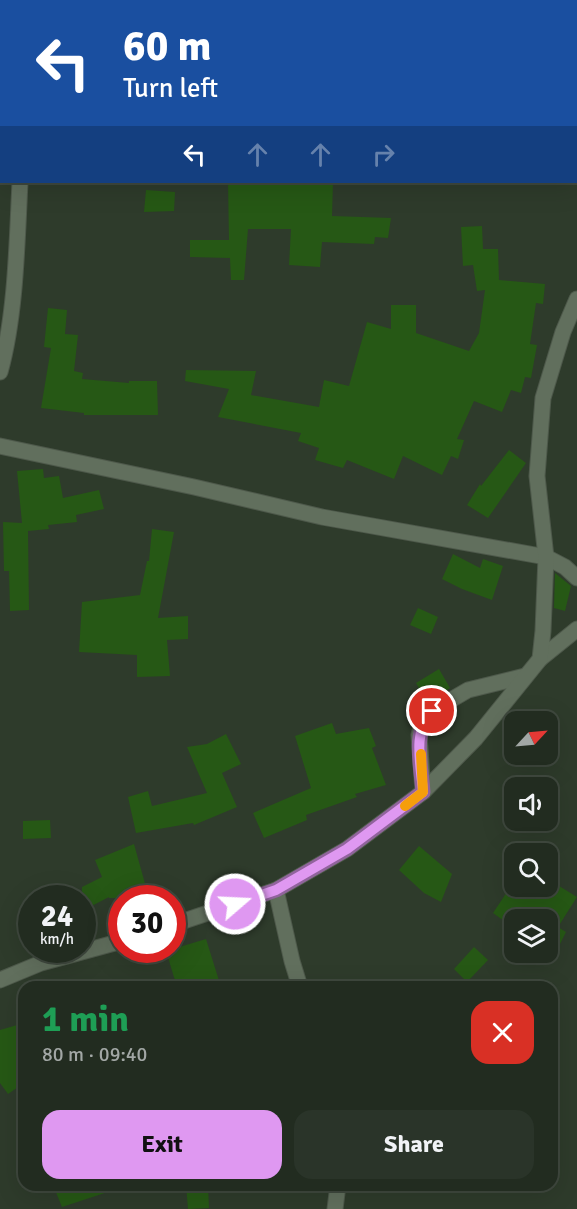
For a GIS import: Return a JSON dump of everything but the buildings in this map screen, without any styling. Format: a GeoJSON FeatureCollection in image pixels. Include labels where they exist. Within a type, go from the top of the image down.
{"type":"FeatureCollection","features":[{"type":"Feature","properties":{"kind":"street"},"geometry":{"type":"LineString","coordinates":[[0,372],[6,352],[20,183]]}},
{"type":"Feature","properties":{"kind":"street"},"geometry":{"type":"LineString","coordinates":[[540,659],[546,557],[537,476],[543,398],[563,332],[577,299]]}},
{"type":"Feature","properties":{"kind":"street"},"geometry":{"type":"LineString","coordinates":[[0,446],[322,517],[546,557],[565,567],[577,578]]}},
{"type":"Feature","properties":{"kind":"street"},"geometry":{"type":"LineString","coordinates":[[186,920],[276,890],[347,849],[423,792],[477,738],[540,659],[577,629]]}},
{"type":"Feature","properties":{"kind":"street"},"geometry":{"type":"LineString","coordinates":[[423,792],[419,735],[423,719],[432,711],[468,690],[525,676]]}},
{"type":"Feature","properties":{"kind":"street"},"geometry":{"type":"LineString","coordinates":[[276,890],[298,981]]}},
{"type":"Feature","properties":{"kind":"street"},"geometry":{"type":"LineString","coordinates":[[0,980],[41,963],[108,945]]}},
{"type":"Feature","properties":{"kind":"street"},"geometry":{"type":"LineString","coordinates":[[335,1209],[337,1191]]}},
{"type":"Feature","properties":{"kind":"slow traffic"},"geometry":{"type":"LineString","coordinates":[[405,806],[423,792],[421,754]]}},
{"type":"Feature","properties":{"kind":"route"},"geometry":{"type":"LineString","coordinates":[[235,904],[276,890],[347,849],[423,792],[419,735],[423,719],[432,711]]}}]}
